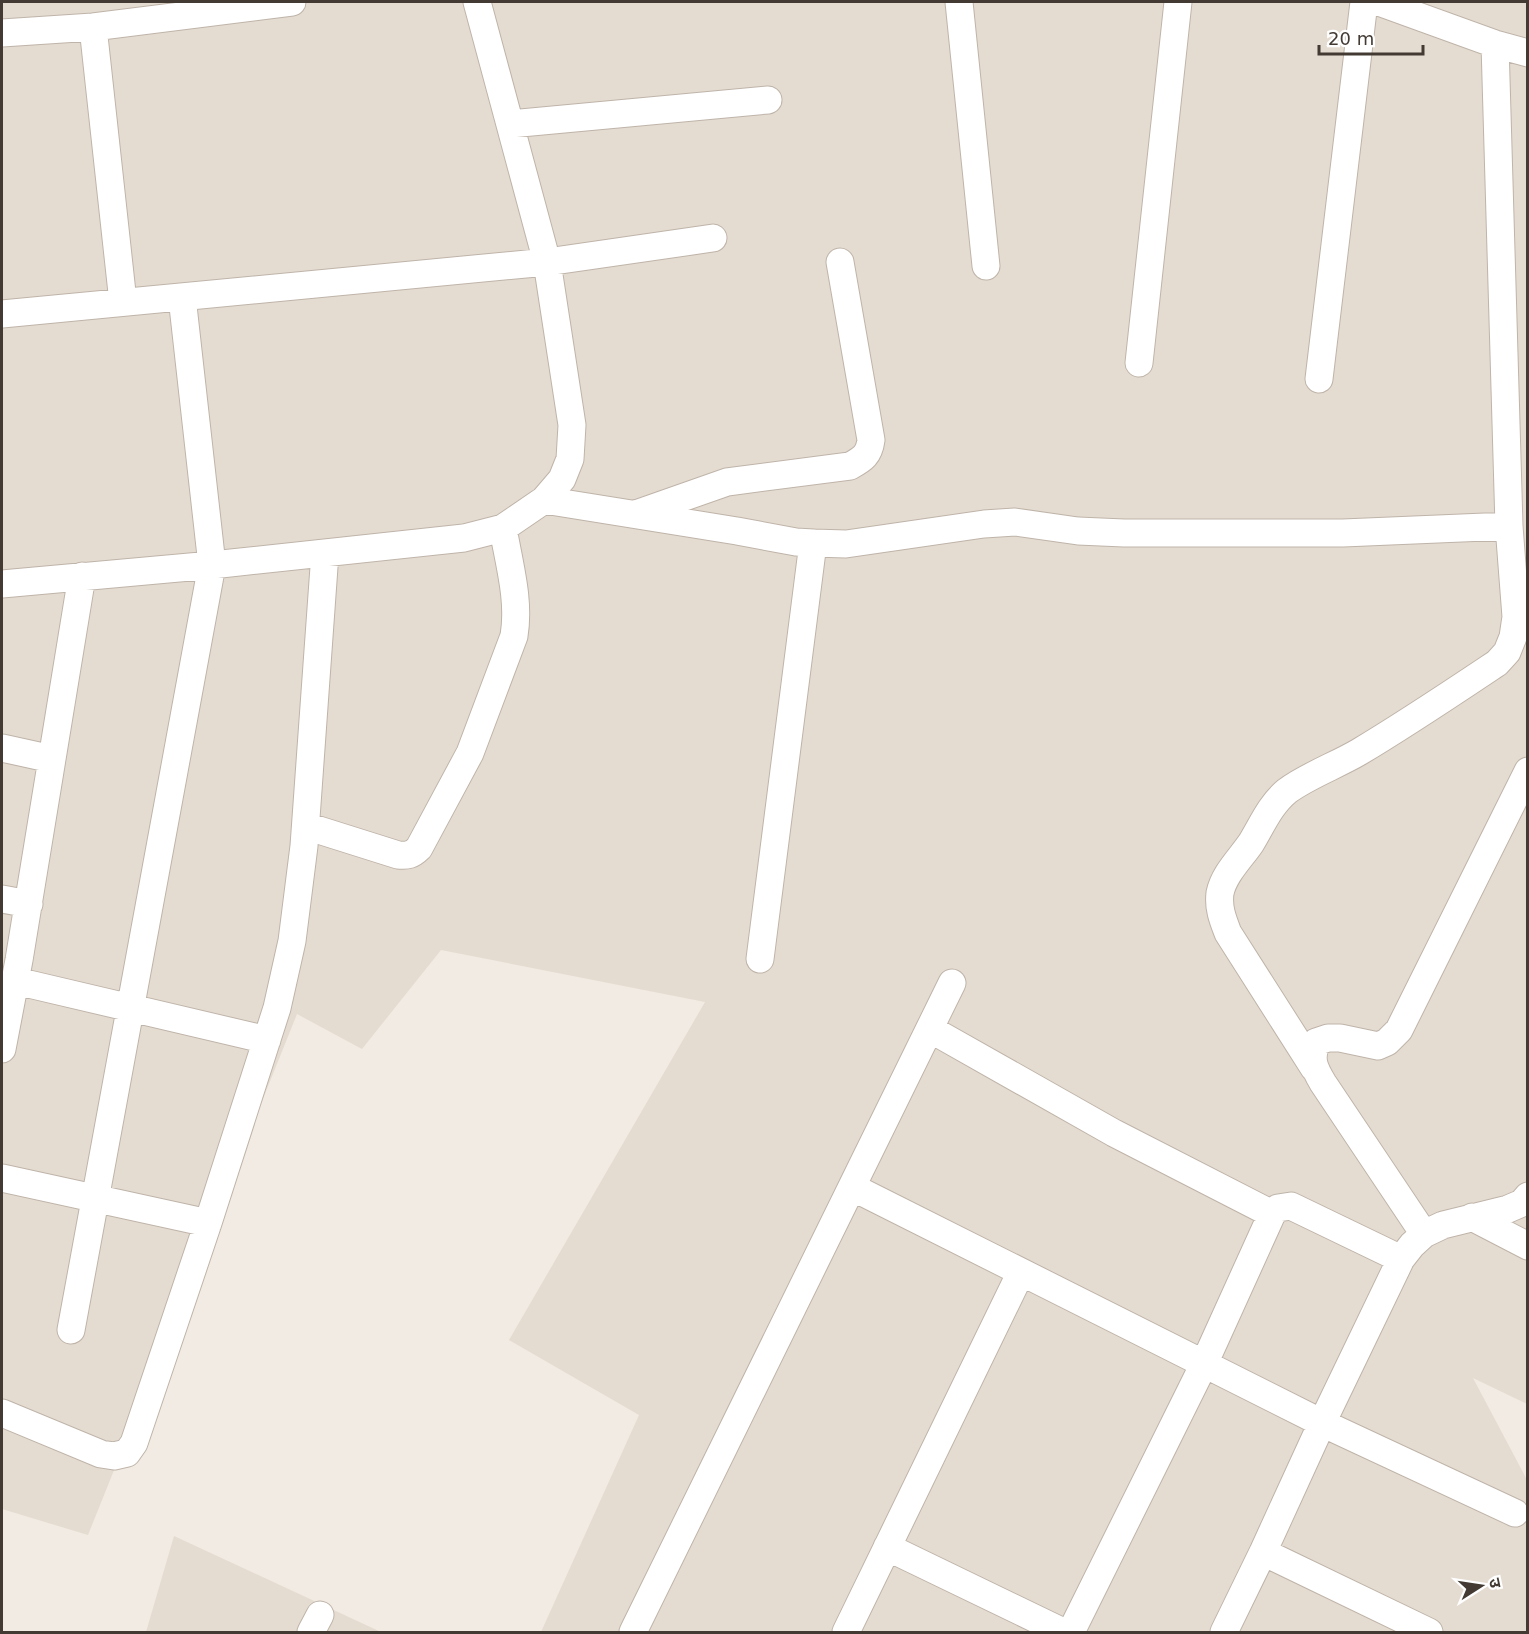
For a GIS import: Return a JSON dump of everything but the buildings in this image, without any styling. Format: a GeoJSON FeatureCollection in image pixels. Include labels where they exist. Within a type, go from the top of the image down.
{"type":"FeatureCollection","features":[{"type":"Feature","properties":{"kind":"street"},"geometry":{"type":"LineString","coordinates":[[2,33],[93,27],[292,2]]}},
{"type":"Feature","properties":{"kind":"street"},"geometry":{"type":"LineString","coordinates":[[2,584],[212,565],[464,538],[503,528],[544,500],[562,479],[570,459],[572,425],[548,262],[477,2]]}},
{"type":"Feature","properties":{"kind":"street"},"geometry":{"type":"LineString","coordinates":[[959,2],[986,266]]}},
{"type":"Feature","properties":{"kind":"street"},"geometry":{"type":"LineString","coordinates":[[1139,363],[1178,2]]}},
{"type":"Feature","properties":{"kind":"street"},"geometry":{"type":"LineString","coordinates":[[1319,379],[1364,2]]}},
{"type":"Feature","properties":{"kind":"street"},"geometry":{"type":"LineString","coordinates":[[1379,2],[1495,44],[1527,53]]}},
{"type":"Feature","properties":{"kind":"street"},"geometry":{"type":"LineString","coordinates":[[93,27],[123,302]]}},
{"type":"Feature","properties":{"kind":"street"},"geometry":{"type":"LineString","coordinates":[[1424,1234],[1228,933],[1219,904],[1220,891],[1234,865],[1263,820],[1286,792],[1397,729],[1497,663],[1507,652],[1513,637],[1516,617],[1509,526],[1495,44]]}},
{"type":"Feature","properties":{"kind":"street"},"geometry":{"type":"LineString","coordinates":[[510,124],[768,100]]}},
{"type":"Feature","properties":{"kind":"street"},"geometry":{"type":"LineString","coordinates":[[2,314],[548,262],[713,238]]}},
{"type":"Feature","properties":{"kind":"street"},"geometry":{"type":"LineString","coordinates":[[635,514],[727,482],[850,466],[870,451],[871,440],[840,262]]}},
{"type":"Feature","properties":{"kind":"street"},"geometry":{"type":"LineString","coordinates":[[70,1330],[212,565],[182,297]]}},
{"type":"Feature","properties":{"kind":"street"},"geometry":{"type":"LineString","coordinates":[[544,500],[813,543],[846,543],[1001,522],[1077,531],[1124,533],[1343,533],[1509,526]]}},
{"type":"Feature","properties":{"kind":"street"},"geometry":{"type":"LineString","coordinates":[[306,826],[398,855],[407,856],[418,849],[470,753],[514,636],[517,619],[516,604],[503,528]]}},
{"type":"Feature","properties":{"kind":"street"},"geometry":{"type":"LineString","coordinates":[[760,959],[813,543]]}},
{"type":"Feature","properties":{"kind":"street"},"geometry":{"type":"LineString","coordinates":[[2,1413],[101,1454],[114,1456],[127,1453],[134,1443],[278,1008],[292,940],[306,826],[324,553]]}},
{"type":"Feature","properties":{"kind":"street"},"geometry":{"type":"LineString","coordinates":[[2,1049],[16,981],[82,576]]}},
{"type":"Feature","properties":{"kind":"street"},"geometry":{"type":"LineString","coordinates":[[2,748],[52,759]]}},
{"type":"Feature","properties":{"kind":"street"},"geometry":{"type":"LineString","coordinates":[[1314,1068],[1313,1052],[1316,1042],[1328,1038],[1340,1038],[1378,1046],[1388,1042],[1399,1030],[1527,771]]}},
{"type":"Feature","properties":{"kind":"street"},"geometry":{"type":"LineString","coordinates":[[2,899],[29,904]]}},
{"type":"Feature","properties":{"kind":"street"},"geometry":{"type":"LineString","coordinates":[[16,981],[267,1040]]}},
{"type":"Feature","properties":{"kind":"street"},"geometry":{"type":"LineString","coordinates":[[633,1632],[952,983]]}},
{"type":"Feature","properties":{"kind":"street"},"geometry":{"type":"LineString","coordinates":[[930,1029],[1114,1133],[1272,1214]]}},
{"type":"Feature","properties":{"kind":"street"},"geometry":{"type":"LineString","coordinates":[[2,1178],[208,1222]]}},
{"type":"Feature","properties":{"kind":"street"},"geometry":{"type":"LineString","coordinates":[[852,1187],[1322,1423],[1515,1514]]}},
{"type":"Feature","properties":{"kind":"street"},"geometry":{"type":"LineString","coordinates":[[1224,1632],[1401,1259],[1424,1234],[1443,1225],[1508,1209],[1522,1203],[1527,1196]]}},
{"type":"Feature","properties":{"kind":"street"},"geometry":{"type":"LineString","coordinates":[[1071,1632],[1204,1364],[1272,1214],[1278,1208],[1291,1206],[1401,1259]]}},
{"type":"Feature","properties":{"kind":"street"},"geometry":{"type":"LineString","coordinates":[[1472,1217],[1527,1246]]}},
{"type":"Feature","properties":{"kind":"street"},"geometry":{"type":"LineString","coordinates":[[846,1632],[1021,1272]]}},
{"type":"Feature","properties":{"kind":"street"},"geometry":{"type":"LineString","coordinates":[[887,1547],[1063,1632]]}},
{"type":"Feature","properties":{"kind":"street"},"geometry":{"type":"LineString","coordinates":[[1263,1552],[1430,1632]]}},
{"type":"Feature","properties":{"kind":"shaded area"},"geometry":{"type":"Polygon","coordinates":[[[2,2],[1527,2],[1527,1404],[1473,1378],[1527,1480],[1527,1632],[541,1632],[639,1415],[509,1340],[705,1002],[441,950],[362,1049],[297,1014],[88,1535],[2,1509],[2,2]]]}},
{"type":"Feature","properties":{"kind":"shaded area"},"geometry":{"type":"Polygon","coordinates":[[[174,1536],[381,1632],[146,1632],[174,1536]]]}}]}
